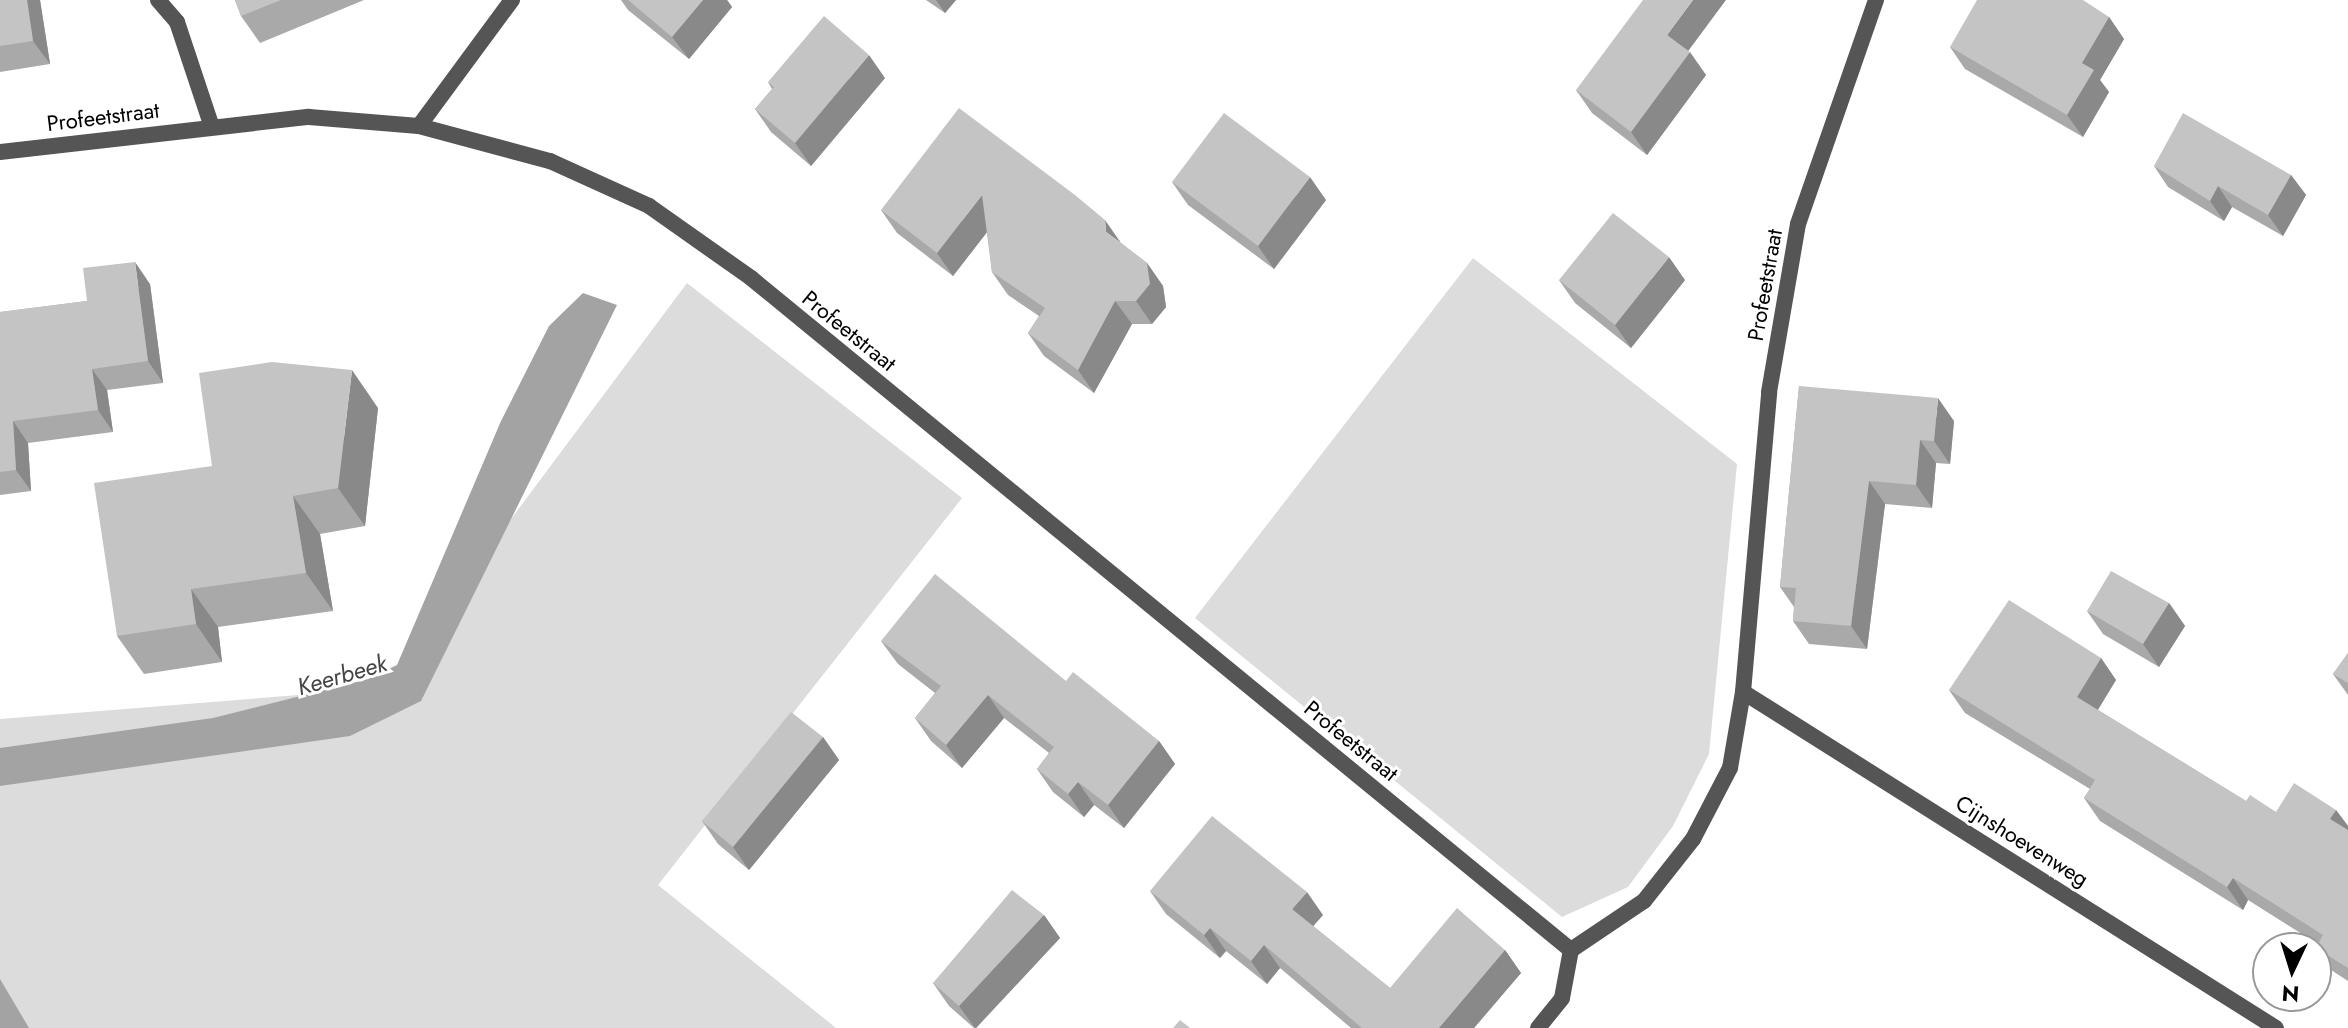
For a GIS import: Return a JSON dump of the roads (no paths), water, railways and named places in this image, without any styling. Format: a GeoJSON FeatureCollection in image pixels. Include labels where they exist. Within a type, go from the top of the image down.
{"type":"FeatureCollection","features":[{"type":"Feature","properties":{"kind":"street"},"geometry":{"type":"LineString","coordinates":[[158,0],[177,22],[211,124]]}},
{"type":"Feature","properties":{"kind":"street"},"geometry":{"type":"LineString","coordinates":[[419,126],[512,0]]}},
{"type":"Feature","properties":{"kind":"street","name":"Profeetstraat"},"geometry":{"type":"LineString","coordinates":[[0,152],[211,124],[309,117],[419,126],[550,161],[649,206],[751,278],[1571,950],[1644,901],[1693,839],[1730,768],[1743,692],[1769,392],[1798,224],[1876,0]]}},
{"type":"Feature","properties":{"kind":"street","name":"Cijnshoevenweg"},"geometry":{"type":"LineString","coordinates":[[1743,692],[2276,1028]]}},
{"type":"Feature","properties":{"kind":"street"},"geometry":{"type":"LineString","coordinates":[[1538,1028],[1562,998],[1571,950]]}},
{"type":"Feature","properties":{"kind":"water label","name":"Keerbeek"},"geometry":{"type":"Point","coordinates":[342,675]}}]}
